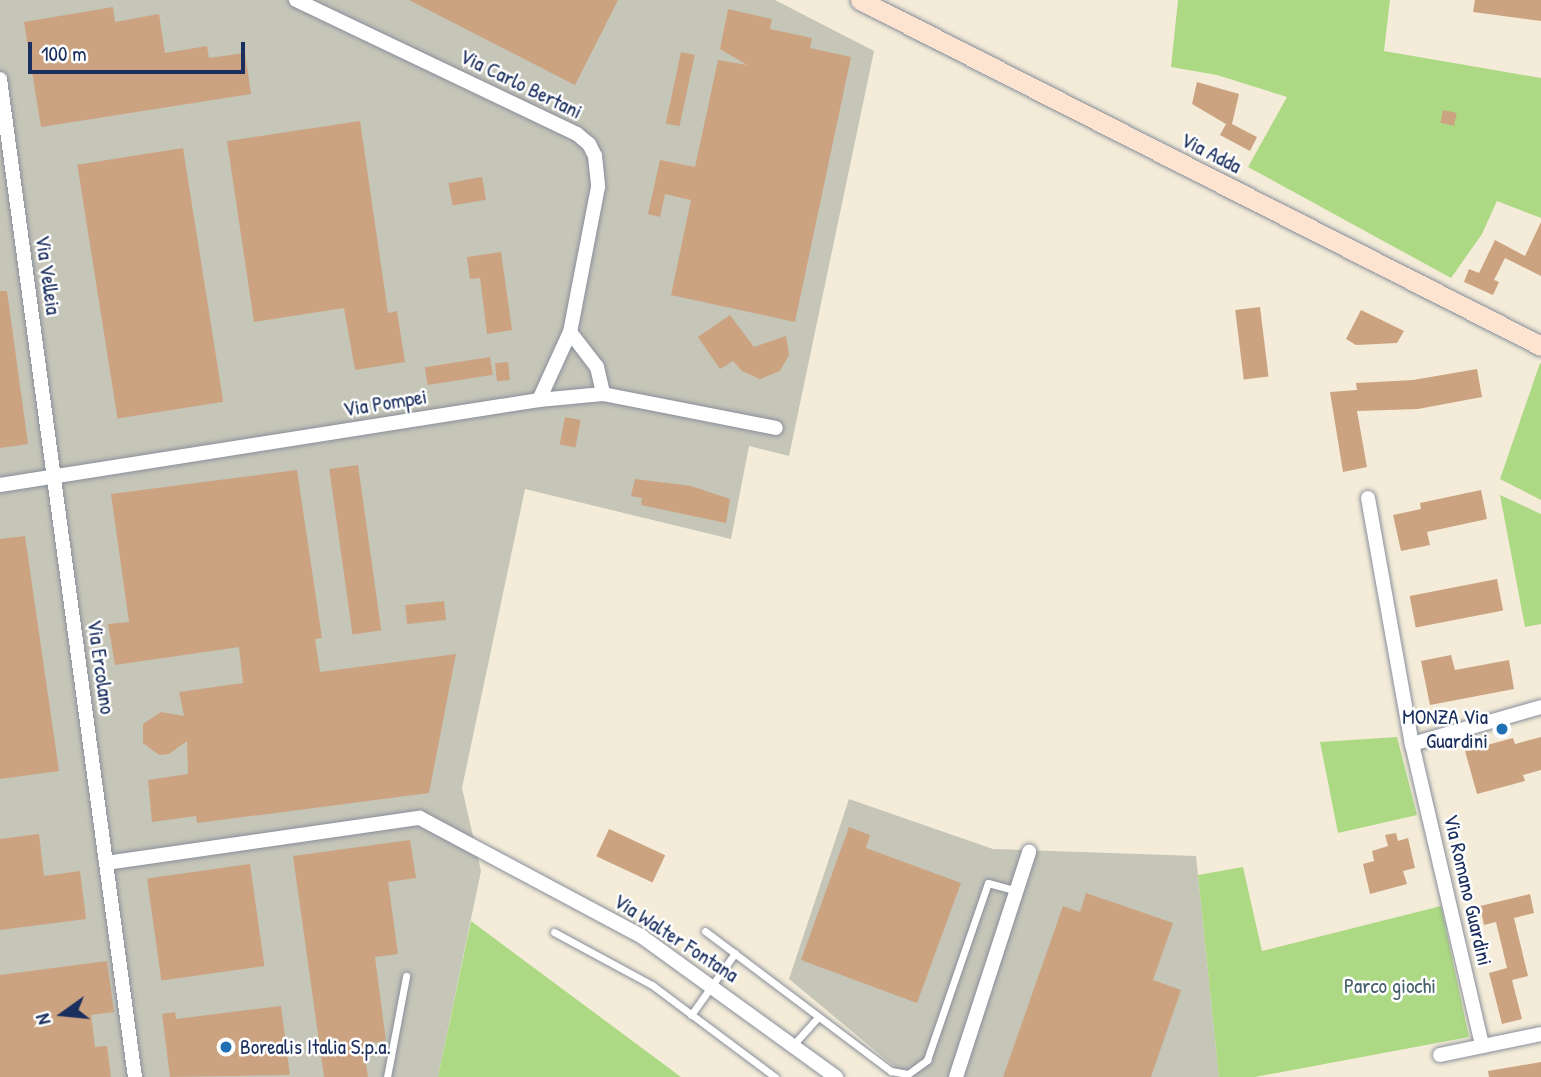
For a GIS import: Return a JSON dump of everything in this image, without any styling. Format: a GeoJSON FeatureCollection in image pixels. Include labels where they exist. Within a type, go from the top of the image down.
{"type":"FeatureCollection","features":[{"type":"Feature","properties":{"kind":"main road","name":"Via Adda"},"geometry":{"type":"LineString","coordinates":[[860,0],[1541,346]]}},
{"type":"Feature","properties":{"kind":"street","name":"Via Carlo Bertani"},"geometry":{"type":"LineString","coordinates":[[296,0],[578,134],[589,144],[595,156],[598,187],[569,332],[539,400]]}},
{"type":"Feature","properties":{"kind":"street","name":"Via Velleia"},"geometry":{"type":"LineString","coordinates":[[0,79],[54,476]]}},
{"type":"Feature","properties":{"kind":"street"},"geometry":{"type":"LineString","coordinates":[[569,332],[597,367],[603,394]]}},
{"type":"Feature","properties":{"kind":"street","name":"Via Pompei"},"geometry":{"type":"LineString","coordinates":[[0,485],[539,400],[603,394],[776,428]]}},
{"type":"Feature","properties":{"kind":"street","name":"Via Ercolano"},"geometry":{"type":"LineString","coordinates":[[54,476],[135,1077]]}},
{"type":"Feature","properties":{"kind":"street","name":"Via Romano Guardini"},"geometry":{"type":"LineString","coordinates":[[1368,498],[1412,744],[1482,1045]]}},
{"type":"Feature","properties":{"kind":"street"},"geometry":{"type":"LineString","coordinates":[[1412,744],[1541,708]]}},
{"type":"Feature","properties":{"kind":"street","name":"Via Walter Fontana"},"geometry":{"type":"LineString","coordinates":[[106,863],[420,818],[641,936],[714,985],[836,1077]]}},
{"type":"Feature","properties":{"kind":"street"},"geometry":{"type":"LineString","coordinates":[[959,1077],[963,1056],[1029,852]]}},
{"type":"Feature","properties":{"kind":"street"},"geometry":{"type":"LineString","coordinates":[[1440,1055],[1541,1034]]}},
{"type":"Feature","properties":{"kind":"lane"},"geometry":{"type":"LineString","coordinates":[[705,931],[893,1072],[918,1070],[927,1060],[988,883],[1017,891]]}},
{"type":"Feature","properties":{"kind":"lane"},"geometry":{"type":"LineString","coordinates":[[554,932],[652,985],[775,1077]]}},
{"type":"Feature","properties":{"kind":"lane"},"geometry":{"type":"LineString","coordinates":[[691,1015],[735,953]]}},
{"type":"Feature","properties":{"kind":"lane"},"geometry":{"type":"LineString","coordinates":[[387,1077],[406,976]]}},
{"type":"Feature","properties":{"kind":"lane"},"geometry":{"type":"LineString","coordinates":[[793,1045],[818,1017]]}},
{"type":"Feature","properties":{"kind":"shaded area"},"geometry":{"type":"Polygon","coordinates":[[[0,0],[775,0],[874,51],[789,456],[749,446],[731,539],[525,489],[462,788],[481,871],[438,1077],[0,1077],[0,0]]]}},
{"type":"Feature","properties":{"kind":"shaded area"},"geometry":{"type":"Polygon","coordinates":[[[849,799],[993,849],[1196,856],[1219,1077],[907,1077],[789,979],[849,799]]]}},
{"type":"Feature","properties":{"kind":"green space"},"geometry":{"type":"Polygon","coordinates":[[[1178,0],[1390,0],[1384,51],[1541,78],[1541,218],[1497,201],[1482,234],[1451,278],[1248,167],[1287,97],[1217,75],[1171,67],[1178,0]]]}},
{"type":"Feature","properties":{"kind":"green space"},"geometry":{"type":"Polygon","coordinates":[[[1541,364],[1541,500],[1500,479],[1541,364]]]}},
{"type":"Feature","properties":{"kind":"green space"},"geometry":{"type":"Polygon","coordinates":[[[1500,495],[1541,514],[1541,624],[1525,627],[1500,495]]]}},
{"type":"Feature","properties":{"kind":"green space"},"geometry":{"type":"Polygon","coordinates":[[[1397,737],[1417,815],[1338,833],[1320,742],[1397,737]]]}},
{"type":"Feature","properties":{"kind":"green space","name":"Parco giochi"},"geometry":{"type":"Polygon","coordinates":[[[1243,867],[1262,951],[1441,906],[1469,1037],[1255,1077],[1219,1077],[1198,875],[1243,867]]]}},
{"type":"Feature","properties":{"kind":"green space"},"geometry":{"type":"Polygon","coordinates":[[[471,921],[681,1077],[438,1077],[471,921]]]}},
{"type":"Feature","properties":{"kind":"building"},"geometry":{"type":"Polygon","coordinates":[[[409,0],[618,0],[575,85],[409,0]]]}},
{"type":"Feature","properties":{"kind":"building"},"geometry":{"type":"Polygon","coordinates":[[[1475,0],[1541,0],[1541,21],[1473,12],[1475,0]]]}},
{"type":"Feature","properties":{"kind":"building"},"geometry":{"type":"Polygon","coordinates":[[[113,7],[115,22],[159,14],[165,53],[207,46],[209,58],[245,53],[251,94],[41,127],[24,22],[113,7]]]}},
{"type":"Feature","properties":{"kind":"building"},"geometry":{"type":"Polygon","coordinates":[[[728,9],[772,19],[770,29],[812,38],[810,48],[851,57],[795,322],[671,295],[691,200],[665,194],[660,217],[648,214],[660,160],[695,167],[718,60],[747,65],[720,49],[728,9]]]}},
{"type":"Feature","properties":{"kind":"building"},"geometry":{"type":"Polygon","coordinates":[[[681,52],[695,55],[680,126],[666,123],[681,52]]]}},
{"type":"Feature","properties":{"kind":"building"},"geometry":{"type":"Polygon","coordinates":[[[1197,82],[1239,94],[1232,124],[1257,137],[1250,151],[1220,135],[1226,124],[1192,104],[1197,82]]]}},
{"type":"Feature","properties":{"kind":"building"},"geometry":{"type":"Polygon","coordinates":[[[1443,110],[1457,113],[1454,126],[1440,123],[1443,110]]]}},
{"type":"Feature","properties":{"kind":"building"},"geometry":{"type":"Polygon","coordinates":[[[360,121],[388,313],[397,311],[405,362],[355,370],[344,308],[254,322],[227,141],[360,121]]]}},
{"type":"Feature","properties":{"kind":"building"},"geometry":{"type":"Polygon","coordinates":[[[183,148],[223,402],[118,419],[77,165],[183,148]]]}},
{"type":"Feature","properties":{"kind":"building"},"geometry":{"type":"Polygon","coordinates":[[[482,177],[486,200],[453,206],[449,183],[482,177]]]}},
{"type":"Feature","properties":{"kind":"building"},"geometry":{"type":"Polygon","coordinates":[[[1541,222],[1541,276],[1505,258],[1494,280],[1499,282],[1493,295],[1464,282],[1469,269],[1479,273],[1495,240],[1525,256],[1541,222]]]}},
{"type":"Feature","properties":{"kind":"building"},"geometry":{"type":"Polygon","coordinates":[[[501,252],[512,330],[487,334],[480,278],[470,279],[467,257],[501,252]]]}},
{"type":"Feature","properties":{"kind":"building"},"geometry":{"type":"Polygon","coordinates":[[[0,291],[7,291],[28,444],[0,448],[0,291]]]}},
{"type":"Feature","properties":{"kind":"building"},"geometry":{"type":"Polygon","coordinates":[[[1260,307],[1269,376],[1244,380],[1235,310],[1260,307]]]}},
{"type":"Feature","properties":{"kind":"building"},"geometry":{"type":"Polygon","coordinates":[[[1361,310],[1404,331],[1397,343],[1356,345],[1346,339],[1361,310]]]}},
{"type":"Feature","properties":{"kind":"building"},"geometry":{"type":"Polygon","coordinates":[[[730,315],[754,347],[786,336],[789,355],[780,371],[760,379],[742,371],[733,361],[720,369],[698,337],[730,315]]]}},
{"type":"Feature","properties":{"kind":"building"},"geometry":{"type":"Polygon","coordinates":[[[490,357],[493,375],[428,385],[425,367],[490,357]]]}},
{"type":"Feature","properties":{"kind":"building"},"geometry":{"type":"Polygon","coordinates":[[[508,362],[510,380],[497,381],[495,363],[508,362]]]}},
{"type":"Feature","properties":{"kind":"building"},"geometry":{"type":"Polygon","coordinates":[[[1477,369],[1482,397],[1418,409],[1357,411],[1367,467],[1343,472],[1330,392],[1357,390],[1356,383],[1413,380],[1477,369]]]}},
{"type":"Feature","properties":{"kind":"building"},"geometry":{"type":"Polygon","coordinates":[[[565,417],[581,420],[575,448],[560,444],[565,417]]]}},
{"type":"Feature","properties":{"kind":"building"},"geometry":{"type":"Polygon","coordinates":[[[358,465],[381,630],[353,634],[329,469],[358,465]]]}},
{"type":"Feature","properties":{"kind":"building"},"geometry":{"type":"Polygon","coordinates":[[[297,470],[322,638],[315,639],[320,672],[456,654],[429,793],[197,823],[196,816],[152,822],[148,780],[188,774],[187,741],[169,754],[159,755],[143,743],[143,724],[161,712],[184,716],[179,692],[243,683],[239,647],[115,665],[108,624],[129,622],[111,494],[297,470]]]}},
{"type":"Feature","properties":{"kind":"building"},"geometry":{"type":"Polygon","coordinates":[[[635,479],[691,486],[730,499],[726,523],[641,505],[642,498],[631,496],[635,479]]]}},
{"type":"Feature","properties":{"kind":"building"},"geometry":{"type":"Polygon","coordinates":[[[1481,490],[1487,519],[1427,532],[1430,545],[1401,551],[1393,515],[1421,509],[1420,503],[1481,490]]]}},
{"type":"Feature","properties":{"kind":"building"},"geometry":{"type":"Polygon","coordinates":[[[25,536],[59,771],[0,779],[0,539],[25,536]]]}},
{"type":"Feature","properties":{"kind":"building"},"geometry":{"type":"Polygon","coordinates":[[[1497,579],[1503,610],[1416,627],[1410,596],[1497,579]]]}},
{"type":"Feature","properties":{"kind":"building"},"geometry":{"type":"Polygon","coordinates":[[[444,601],[446,620],[407,624],[405,605],[444,601]]]}},
{"type":"Feature","properties":{"kind":"building"},"geometry":{"type":"Polygon","coordinates":[[[1451,655],[1455,670],[1509,660],[1514,689],[1430,705],[1421,661],[1451,655]]]}},
{"type":"Feature","properties":{"kind":"building"},"geometry":{"type":"Polygon","coordinates":[[[1541,737],[1541,770],[1523,775],[1525,781],[1477,794],[1465,751],[1513,738],[1515,744],[1541,737]]]}},
{"type":"Feature","properties":{"kind":"building"},"geometry":{"type":"Polygon","coordinates":[[[849,827],[870,835],[866,848],[961,883],[917,1003],[801,960],[849,827]]]}},
{"type":"Feature","properties":{"kind":"building"},"geometry":{"type":"Polygon","coordinates":[[[609,829],[665,855],[653,882],[596,856],[609,829]]]}},
{"type":"Feature","properties":{"kind":"building"},"geometry":{"type":"Polygon","coordinates":[[[1396,833],[1398,841],[1408,838],[1415,868],[1403,871],[1407,884],[1370,894],[1363,864],[1374,861],[1372,851],[1388,846],[1385,835],[1396,833]]]}},
{"type":"Feature","properties":{"kind":"building"},"geometry":{"type":"Polygon","coordinates":[[[39,834],[44,876],[80,871],[86,919],[0,930],[0,839],[39,834]]]}},
{"type":"Feature","properties":{"kind":"building"},"geometry":{"type":"Polygon","coordinates":[[[410,840],[416,878],[388,882],[398,954],[375,957],[386,1041],[363,1044],[368,1077],[324,1077],[293,856],[410,840]]]}},
{"type":"Feature","properties":{"kind":"building"},"geometry":{"type":"Polygon","coordinates":[[[250,864],[264,966],[161,980],[147,878],[250,864]]]}},
{"type":"Feature","properties":{"kind":"building"},"geometry":{"type":"Polygon","coordinates":[[[1086,893],[1173,923],[1153,980],[1181,990],[1151,1077],[1003,1077],[1063,906],[1080,912],[1086,893]]]}},
{"type":"Feature","properties":{"kind":"building"},"geometry":{"type":"Polygon","coordinates":[[[1530,894],[1534,913],[1514,918],[1528,976],[1512,980],[1522,1019],[1502,1024],[1489,973],[1507,968],[1496,922],[1484,925],[1480,906],[1530,894]]]}},
{"type":"Feature","properties":{"kind":"building"},"geometry":{"type":"Polygon","coordinates":[[[107,961],[114,1012],[91,1015],[95,1047],[107,1046],[111,1077],[0,1077],[0,975],[107,961]]]}},
{"type":"Feature","properties":{"kind":"building","name":"Borealis Italia S.p.a."},"geometry":{"type":"Polygon","coordinates":[[[281,1006],[290,1075],[170,1077],[162,1014],[175,1012],[176,1019],[281,1006]]]}},
{"type":"Feature","properties":{"kind":"building"},"geometry":{"type":"Polygon","coordinates":[[[1541,1062],[1541,1077],[1489,1077],[1488,1071],[1541,1062]]]}},
{"type":"Feature","properties":{"kind":"place","name":"MONZA Via Guardini"},"geometry":{"type":"Point","coordinates":[1502,729]}},
{"type":"Feature","properties":{"kind":"place","name":"Borealis Italia S.p.a."},"geometry":{"type":"Point","coordinates":[226,1047]}}]}
